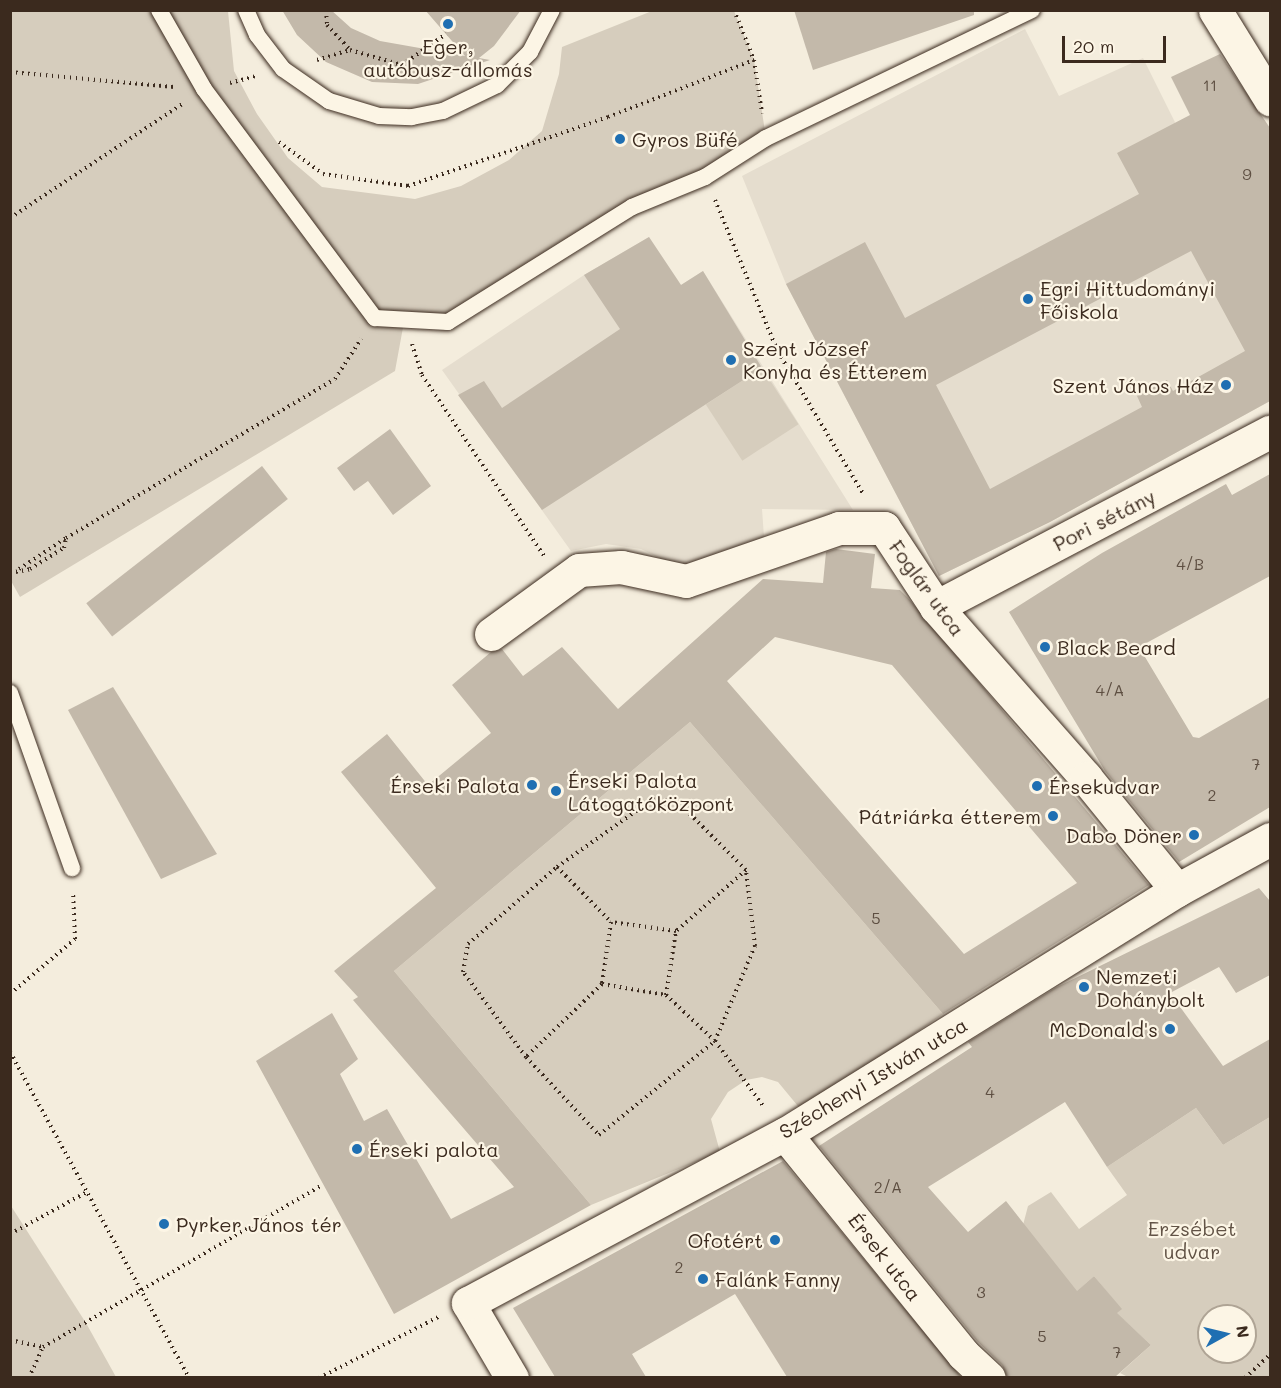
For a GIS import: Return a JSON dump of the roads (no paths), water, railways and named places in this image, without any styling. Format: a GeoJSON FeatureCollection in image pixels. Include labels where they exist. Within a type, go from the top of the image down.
{"type":"FeatureCollection","features":[{"type":"Feature","properties":{"kind":"street"},"geometry":{"type":"LineString","coordinates":[[1215,10],[1270,99]]}},
{"type":"Feature","properties":{"kind":"street","name":"Pori sétány"},"geometry":{"type":"LineString","coordinates":[[936,607],[1270,432]]}},
{"type":"Feature","properties":{"kind":"street","name":"Foglár utca"},"geometry":{"type":"LineString","coordinates":[[491,634],[579,570],[598,567],[646,569],[665,579],[686,581],[839,528],[884,528],[936,607],[1086,778],[1177,890]]}},
{"type":"Feature","properties":{"kind":"street","name":"Széchenyi István utca"},"geometry":{"type":"LineString","coordinates":[[512,1377],[468,1303],[784,1134],[1177,890],[1266,851]]}},
{"type":"Feature","properties":{"kind":"street","name":"Érsek utca"},"geometry":{"type":"LineString","coordinates":[[784,1134],[963,1354],[989,1377]]}},
{"type":"Feature","properties":{"kind":"lane"},"geometry":{"type":"LineString","coordinates":[[159,10],[204,90],[375,318],[404,322],[448,322],[632,207],[705,177],[766,138],[1032,10]]}},
{"type":"Feature","properties":{"kind":"lane"},"geometry":{"type":"LineString","coordinates":[[246,10],[257,35],[283,69],[329,102],[379,116],[412,117],[443,111],[497,85],[530,52],[552,10]]}},
{"type":"Feature","properties":{"kind":"lane"},"geometry":{"type":"LineString","coordinates":[[10,693],[72,868]]}},
{"type":"Feature","properties":{"kind":"place","name":"Eger, autóbusz-állomás"},"geometry":{"type":"Point","coordinates":[448,24]}},
{"type":"Feature","properties":{"kind":"place","name":"Gyros Büfé"},"geometry":{"type":"Point","coordinates":[620,139]}},
{"type":"Feature","properties":{"kind":"place","name":"Egri Hittudományi Főiskola"},"geometry":{"type":"Point","coordinates":[1028,299]}},
{"type":"Feature","properties":{"kind":"place","name":"Szent József Konyha és Étterem"},"geometry":{"type":"Point","coordinates":[731,360]}},
{"type":"Feature","properties":{"kind":"place","name":"Szent János Ház"},"geometry":{"type":"Point","coordinates":[1226,385]}},
{"type":"Feature","properties":{"kind":"place","name":"Black Beard"},"geometry":{"type":"Point","coordinates":[1045,647]}},
{"type":"Feature","properties":{"kind":"place","name":"Érseki Palota"},"geometry":{"type":"Point","coordinates":[532,785]}},
{"type":"Feature","properties":{"kind":"place","name":"Érsekudvar"},"geometry":{"type":"Point","coordinates":[1037,786]}},
{"type":"Feature","properties":{"kind":"place","name":"Érseki Palota Látogatóközpont"},"geometry":{"type":"Point","coordinates":[556,791]}},
{"type":"Feature","properties":{"kind":"place","name":"Pátriárka étterem"},"geometry":{"type":"Point","coordinates":[1053,816]}},
{"type":"Feature","properties":{"kind":"place","name":"Dabo Döner"},"geometry":{"type":"Point","coordinates":[1194,835]}},
{"type":"Feature","properties":{"kind":"place","name":"Nemzeti Dohánybolt"},"geometry":{"type":"Point","coordinates":[1084,987]}},
{"type":"Feature","properties":{"kind":"place","name":"McDonald's"},"geometry":{"type":"Point","coordinates":[1170,1029]}},
{"type":"Feature","properties":{"kind":"place","name":"Érseki palota"},"geometry":{"type":"Point","coordinates":[357,1149]}},
{"type":"Feature","properties":{"kind":"place","name":"Pyrker János tér"},"geometry":{"type":"Point","coordinates":[164,1224]}},
{"type":"Feature","properties":{"kind":"place","name":"Ofotért"},"geometry":{"type":"Point","coordinates":[775,1240]}},
{"type":"Feature","properties":{"kind":"place","name":"Falánk Fanny"},"geometry":{"type":"Point","coordinates":[703,1279]}},
{"type":"Feature","properties":{"kind":"park label","name":"Erzsébet udvar"},"geometry":{"type":"Point","coordinates":[1192,1240]}}]}
